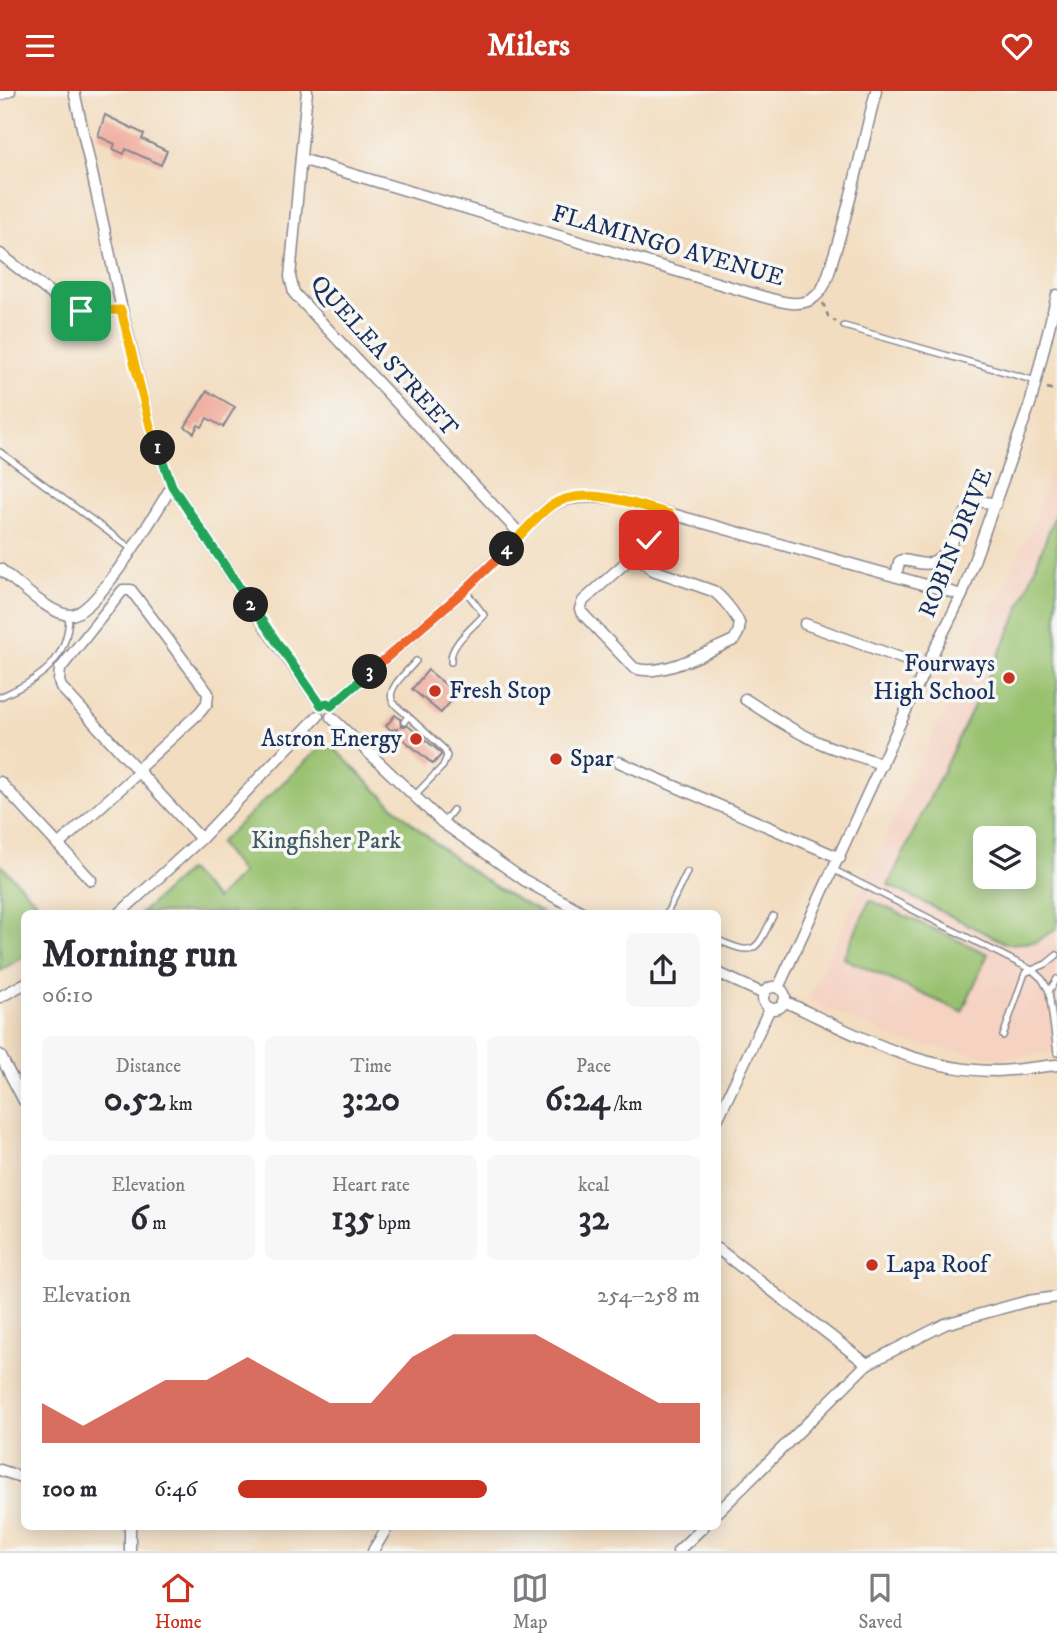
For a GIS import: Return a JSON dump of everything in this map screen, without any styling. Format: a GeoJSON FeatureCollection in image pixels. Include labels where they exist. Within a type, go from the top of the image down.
{"type":"FeatureCollection","features":[{"type":"Feature","properties":{"kind":"street"},"geometry":{"type":"LineString","coordinates":[[0,95],[10,91]]}},
{"type":"Feature","properties":{"kind":"street"},"geometry":{"type":"LineString","coordinates":[[74,91],[121,310],[151,430],[172,486],[269,633],[325,711],[443,823],[524,880],[579,910]]}},
{"type":"Feature","properties":{"kind":"street","name":"QUELEA STREET"},"geometry":{"type":"LineString","coordinates":[[307,91],[290,277],[294,293],[521,535]]}},
{"type":"Feature","properties":{"kind":"street"},"geometry":{"type":"LineString","coordinates":[[819,293],[839,242],[876,91]]}},
{"type":"Feature","properties":{"kind":"street","name":"FLAMINGO AVENUE"},"geometry":{"type":"LineString","coordinates":[[301,159],[790,304],[809,300],[819,293]]}},
{"type":"Feature","properties":{"kind":"street"},"geometry":{"type":"LineString","coordinates":[[0,254],[71,309],[121,310]]}},
{"type":"Feature","properties":{"kind":"street","name":"ROBIN DRIVE"},"geometry":{"type":"LineString","coordinates":[[778,988],[962,595],[996,504],[1036,381],[1057,295]]}},
{"type":"Feature","properties":{"kind":"street"},"geometry":{"type":"LineString","coordinates":[[0,569],[57,612],[77,614],[91,603],[133,550],[172,486]]}},
{"type":"Feature","properties":{"kind":"street"},"geometry":{"type":"LineString","coordinates":[[123,910],[201,839],[325,711],[465,590],[556,502],[588,497],[618,499],[962,595]]}},
{"type":"Feature","properties":{"kind":"street"},"geometry":{"type":"LineString","coordinates":[[895,576],[902,560],[930,563],[941,555],[951,544],[974,500],[996,504]]}},
{"type":"Feature","properties":{"kind":"street"},"geometry":{"type":"LineString","coordinates":[[635,554],[653,570],[721,596],[739,623],[734,640],[667,668],[640,670],[634,667],[580,609],[583,601],[635,554],[670,514]]}},
{"type":"Feature","properties":{"kind":"street"},"geometry":{"type":"LineString","coordinates":[[58,845],[138,771],[200,712],[207,703],[208,694],[127,588],[60,669],[59,681],[61,687],[138,771],[201,839]]}},
{"type":"Feature","properties":{"kind":"street"},"geometry":{"type":"LineString","coordinates":[[805,624],[926,667]]}},
{"type":"Feature","properties":{"kind":"street"},"geometry":{"type":"LineString","coordinates":[[745,699],[782,724],[822,744],[862,755],[881,765]]}},
{"type":"Feature","properties":{"kind":"street"},"geometry":{"type":"LineString","coordinates":[[620,762],[839,857]]}},
{"type":"Feature","properties":{"kind":"street"},"geometry":{"type":"LineString","coordinates":[[0,782],[91,880]]}},
{"type":"Feature","properties":{"kind":"street"},"geometry":{"type":"LineString","coordinates":[[721,975],[764,994]]}},
{"type":"Feature","properties":{"kind":"street"},"geometry":{"type":"LineString","coordinates":[[0,997],[21,986]]}},
{"type":"Feature","properties":{"kind":"street"},"geometry":{"type":"LineString","coordinates":[[771,988],[778,988],[784,994],[784,1001],[779,1007],[770,1008],[764,1001],[764,994],[771,988]]}},
{"type":"Feature","properties":{"kind":"street"},"geometry":{"type":"LineString","coordinates":[[784,1001],[894,1053],[925,1062],[998,1070],[1057,1065]]}},
{"type":"Feature","properties":{"kind":"street"},"geometry":{"type":"LineString","coordinates":[[721,1112],[770,1008]]}},
{"type":"Feature","properties":{"kind":"street"},"geometry":{"type":"LineString","coordinates":[[0,1055],[21,1095]]}},
{"type":"Feature","properties":{"kind":"street"},"geometry":{"type":"LineString","coordinates":[[721,1251],[867,1364]]}},
{"type":"Feature","properties":{"kind":"street"},"geometry":{"type":"LineString","coordinates":[[721,1509],[867,1364],[945,1324],[1028,1301],[1057,1297]]}},
{"type":"Feature","properties":{"kind":"street"},"geometry":{"type":"LineString","coordinates":[[0,1470],[21,1477]]}},
{"type":"Feature","properties":{"kind":"street"},"geometry":{"type":"LineString","coordinates":[[130,1530],[130,1551]]}},
{"type":"Feature","properties":{"kind":"street"},"geometry":{"type":"LineString","coordinates":[[373,1551],[386,1530]]}},
{"type":"Feature","properties":{"kind":"street"},"geometry":{"type":"LineString","coordinates":[[678,1551],[700,1530]]}},
{"type":"Feature","properties":{"kind":"lane"},"geometry":{"type":"LineString","coordinates":[[844,325],[1036,381]]}},
{"type":"Feature","properties":{"kind":"lane"},"geometry":{"type":"LineString","coordinates":[[0,452],[133,550]]}},
{"type":"Feature","properties":{"kind":"lane"},"geometry":{"type":"LineString","coordinates":[[451,662],[450,655],[484,615],[465,590]]}},
{"type":"Feature","properties":{"kind":"lane"},"geometry":{"type":"LineString","coordinates":[[0,697],[42,675],[64,646],[69,615]]}},
{"type":"Feature","properties":{"kind":"lane"},"geometry":{"type":"LineString","coordinates":[[414,796],[443,766],[447,756],[443,749],[392,701],[394,687],[416,661]]}},
{"type":"Feature","properties":{"kind":"lane"},"geometry":{"type":"LineString","coordinates":[[404,722],[408,716]]}},
{"type":"Feature","properties":{"kind":"lane"},"geometry":{"type":"LineString","coordinates":[[372,757],[395,733]]}},
{"type":"Feature","properties":{"kind":"lane"},"geometry":{"type":"LineString","coordinates":[[443,823],[453,810]]}},
{"type":"Feature","properties":{"kind":"lane"},"geometry":{"type":"LineString","coordinates":[[834,870],[1032,969],[1049,991],[1057,1053]]}},
{"type":"Feature","properties":{"kind":"lane"},"geometry":{"type":"LineString","coordinates":[[669,910],[688,873]]}},
{"type":"Feature","properties":{"kind":"lane"},"geometry":{"type":"LineString","coordinates":[[721,941],[740,950],[747,950],[760,942],[773,916]]}},
{"type":"Feature","properties":{"kind":"lane"},"geometry":{"type":"LineString","coordinates":[[1003,1036],[1026,973],[1046,964],[1057,955]]}},
{"type":"Feature","properties":{"kind":"lane"},"geometry":{"type":"LineString","coordinates":[[1049,991],[1057,979]]}},
{"type":"Feature","properties":{"kind":"path"},"geometry":{"type":"LineString","coordinates":[[819,293],[828,316],[844,325]]}},
{"type":"Feature","properties":{"kind":"shaded area","name":"Fourways High School"},"geometry":{"type":"Polygon","coordinates":[[[1057,446],[1057,1051],[1003,1059],[901,1041],[808,1000],[1036,518],[1057,446]]]}},
{"type":"Feature","properties":{"kind":"green space"},"geometry":{"type":"Polygon","coordinates":[[[1057,510],[1057,928],[1036,942],[1007,944],[888,885],[1013,625],[1057,510]]]}},
{"type":"Feature","properties":{"kind":"green space","name":"Kingfisher Park"},"geometry":{"type":"Polygon","coordinates":[[[323,745],[333,747],[406,817],[457,860],[484,880],[537,910],[144,910],[188,870],[216,899],[242,873],[219,843],[323,745]]]}},
{"type":"Feature","properties":{"kind":"green space"},"geometry":{"type":"Polygon","coordinates":[[[0,864],[44,910],[21,910],[21,958],[0,971],[0,864]]]}},
{"type":"Feature","properties":{"kind":"green space"},"geometry":{"type":"Polygon","coordinates":[[[870,900],[988,954],[962,1012],[843,958],[870,900]]]}},
{"type":"Feature","properties":{"kind":"building"},"geometry":{"type":"Polygon","coordinates":[[[105,115],[144,134],[142,139],[167,151],[161,165],[126,149],[124,154],[113,149],[115,144],[98,136],[105,115]]]}},
{"type":"Feature","properties":{"kind":"building"},"geometry":{"type":"Polygon","coordinates":[[[207,391],[235,407],[223,427],[207,418],[202,427],[198,425],[194,433],[185,427],[207,391]]]}},
{"type":"Feature","properties":{"kind":"building","name":"Fresh Stop"},"geometry":{"type":"Polygon","coordinates":[[[428,670],[457,694],[441,713],[412,689],[428,670]]]}},
{"type":"Feature","properties":{"kind":"building"},"geometry":{"type":"Polygon","coordinates":[[[395,715],[400,719],[401,726],[408,726],[440,752],[441,755],[433,764],[399,736],[398,729],[391,730],[386,726],[395,715]]]}},
{"type":"Feature","properties":{"kind":"place","name":"Fourways High School"},"geometry":{"type":"Point","coordinates":[1009,678]}},
{"type":"Feature","properties":{"kind":"place","name":"Fresh Stop"},"geometry":{"type":"Point","coordinates":[435,691]}},
{"type":"Feature","properties":{"kind":"place","name":"Astron Energy"},"geometry":{"type":"Point","coordinates":[416,739]}},
{"type":"Feature","properties":{"kind":"place","name":"Spar"},"geometry":{"type":"Point","coordinates":[556,759]}},
{"type":"Feature","properties":{"kind":"place","name":"Lapa Roof"},"geometry":{"type":"Point","coordinates":[872,1265]}},
{"type":"Feature","properties":{"kind":"route"},"geometry":{"type":"LineString","coordinates":[[81,311],[121,310],[151,430],[172,486],[269,633],[321,705],[327,703],[331,706],[465,590],[556,502],[588,497],[618,499],[670,514],[649,540]]}}]}
